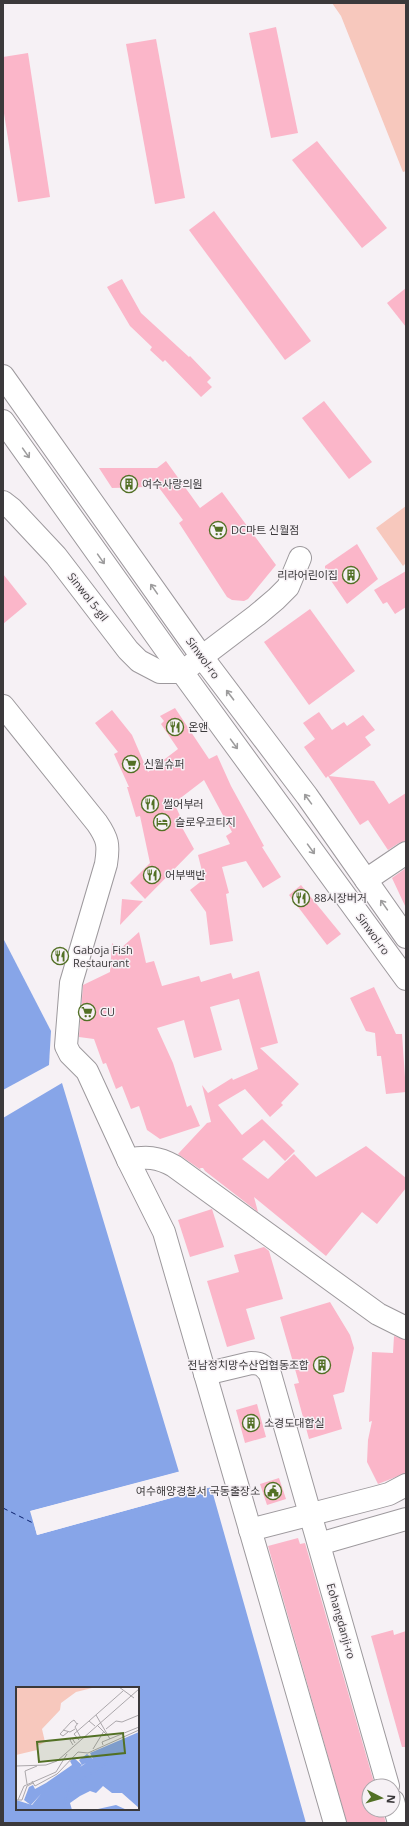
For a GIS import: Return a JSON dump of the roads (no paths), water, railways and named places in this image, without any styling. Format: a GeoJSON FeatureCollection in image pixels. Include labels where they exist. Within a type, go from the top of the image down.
{"type":"FeatureCollection","features":[{"type":"Feature","properties":{"kind":"street","name":"Sinwol-ro"},"geometry":{"type":"LineString","coordinates":[[3,376],[202,657],[307,796],[406,937]]}},
{"type":"Feature","properties":{"kind":"street","name":"Sinwol-ro"},"geometry":{"type":"LineString","coordinates":[[3,421],[182,672],[406,979]]}},
{"type":"Feature","properties":{"kind":"street","name":"Sinwol 5-gil"},"geometry":{"type":"LineString","coordinates":[[3,502],[12,509],[56,556],[139,661],[160,672],[182,672]]}},
{"type":"Feature","properties":{"kind":"street"},"geometry":{"type":"LineString","coordinates":[[182,672],[257,615],[288,588],[300,558]]}},
{"type":"Feature","properties":{"kind":"street"},"geometry":{"type":"LineString","coordinates":[[3,706],[97,823],[106,838],[108,845],[106,864],[71,983],[66,1046],[70,1054],[86,1071],[164,1232],[335,1823]]}},
{"type":"Feature","properties":{"kind":"street"},"geometry":{"type":"LineString","coordinates":[[366,880],[406,852]]}},
{"type":"Feature","properties":{"kind":"street"},"geometry":{"type":"LineString","coordinates":[[128,1160],[151,1157],[161,1159],[174,1166],[378,1314],[406,1328]]}},
{"type":"Feature","properties":{"kind":"street","name":"Eohangdanji-ro"},"geometry":{"type":"LineString","coordinates":[[205,1374],[244,1364],[258,1363],[265,1367],[270,1374],[386,1778]]}},
{"type":"Feature","properties":{"kind":"street"},"geometry":{"type":"LineString","coordinates":[[250,1530],[389,1494],[406,1485]]}},
{"type":"Feature","properties":{"kind":"street"},"geometry":{"type":"LineString","coordinates":[[319,1544],[406,1519]]}},
{"type":"Feature","properties":{"kind":"water"},"geometry":{"type":"Polygon","coordinates":[[[3,938],[51,1031],[49,1065],[3,1090],[3,938]]]}},
{"type":"Feature","properties":{"kind":"water"},"geometry":{"type":"Polygon","coordinates":[[[62,1083],[179,1472],[31,1511],[37,1535],[211,1487],[306,1823],[3,1823],[3,1118],[62,1083]]]}},
{"type":"Feature","properties":{"kind":"place","name":"여수사랑의원"},"geometry":{"type":"Point","coordinates":[129,484]}},
{"type":"Feature","properties":{"kind":"place","name":"DC마트 신월점"},"geometry":{"type":"Point","coordinates":[218,530]}},
{"type":"Feature","properties":{"kind":"place","name":"리라어린이집"},"geometry":{"type":"Point","coordinates":[351,575]}},
{"type":"Feature","properties":{"kind":"place","name":"온앤"},"geometry":{"type":"Point","coordinates":[175,727]}},
{"type":"Feature","properties":{"kind":"place","name":"신월슈퍼"},"geometry":{"type":"Point","coordinates":[131,764]}},
{"type":"Feature","properties":{"kind":"place","name":"썰어부러"},"geometry":{"type":"Point","coordinates":[150,804]}},
{"type":"Feature","properties":{"kind":"place","name":"슬로우코티지"},"geometry":{"type":"Point","coordinates":[162,822]}},
{"type":"Feature","properties":{"kind":"place","name":"어부백반"},"geometry":{"type":"Point","coordinates":[152,875]}},
{"type":"Feature","properties":{"kind":"place","name":"88시장버거"},"geometry":{"type":"Point","coordinates":[301,898]}},
{"type":"Feature","properties":{"kind":"place","name":"Gaboja Fish Restaurant"},"geometry":{"type":"Point","coordinates":[60,956]}},
{"type":"Feature","properties":{"kind":"place","name":"CU"},"geometry":{"type":"Point","coordinates":[87,1012]}},
{"type":"Feature","properties":{"kind":"place","name":"전남정치망수산업협동조합"},"geometry":{"type":"Point","coordinates":[322,1365]}},
{"type":"Feature","properties":{"kind":"place","name":"소경도대합실"},"geometry":{"type":"Point","coordinates":[251,1423]}},
{"type":"Feature","properties":{"kind":"place","name":"여수해양경찰서 국동출장소"},"geometry":{"type":"Point","coordinates":[273,1491]}}]}
